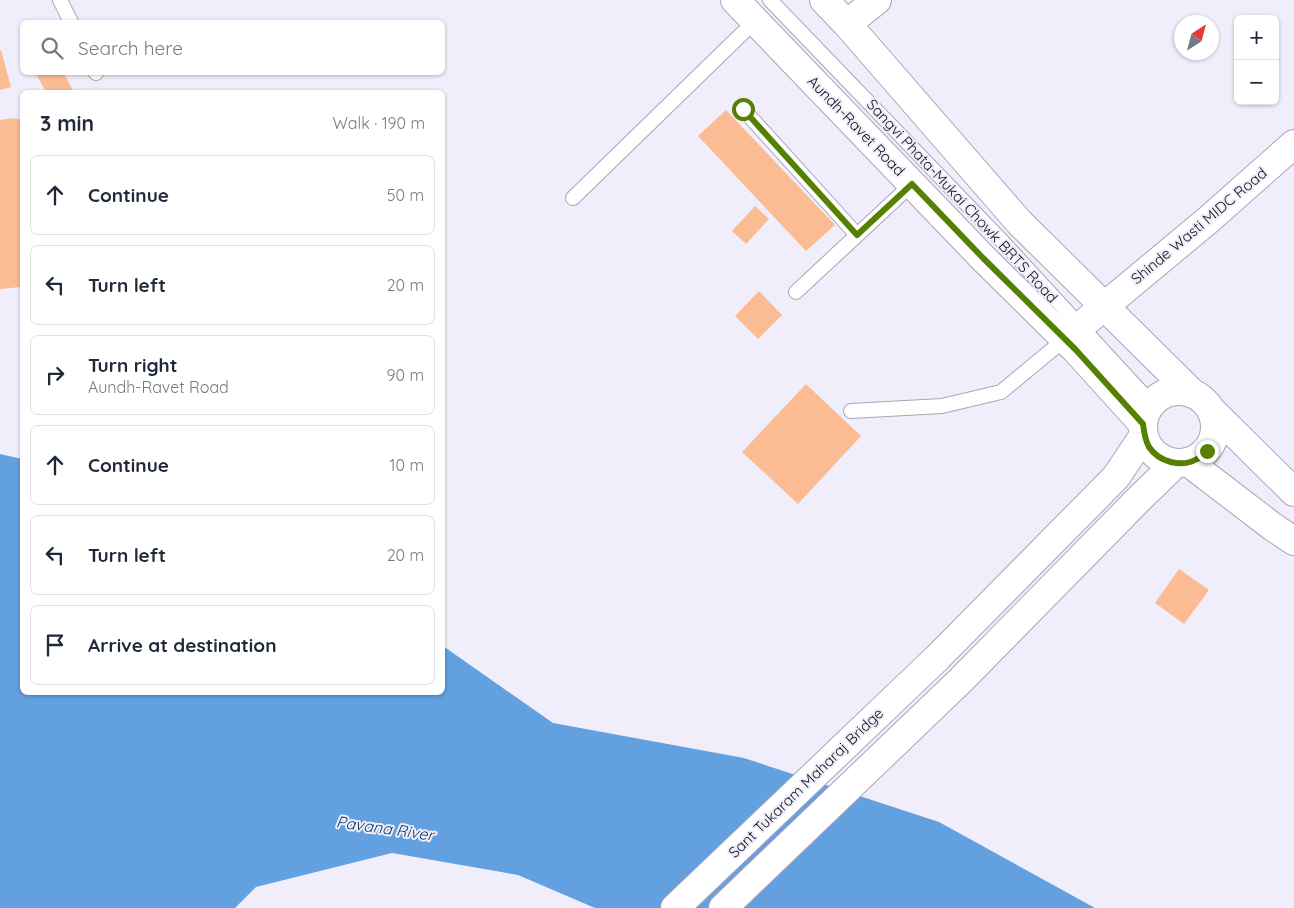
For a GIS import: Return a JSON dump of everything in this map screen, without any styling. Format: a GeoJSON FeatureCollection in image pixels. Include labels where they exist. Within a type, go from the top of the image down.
{"type":"FeatureCollection","features":[{"type":"Feature","properties":{"kind":"main road","name":"Aundh-Ravet Road"},"geometry":{"type":"LineString","coordinates":[[735,0],[762,10],[912,184],[983,258],[1072,332],[1146,421]]}},
{"type":"Feature","properties":{"kind":"main road"},"geometry":{"type":"LineString","coordinates":[[824,0],[848,24],[1019,222],[1294,492]]}},
{"type":"Feature","properties":{"kind":"main road"},"geometry":{"type":"LineString","coordinates":[[848,24],[877,0]]}},
{"type":"Feature","properties":{"kind":"main road","name":"Shinde Wasti MIDC Road"},"geometry":{"type":"LineString","coordinates":[[1072,332],[1207,221],[1294,144]]}},
{"type":"Feature","properties":{"kind":"main road"},"geometry":{"type":"LineString","coordinates":[[723,908],[960,681],[1138,500],[1182,463],[1198,458],[1207,451],[1213,442],[1214,420],[1202,402],[1182,392],[1161,396],[1146,421],[1148,446],[1156,455],[1165,461],[1182,463],[1294,541]]}},
{"type":"Feature","properties":{"kind":"main road","name":"Sant Tukaram Maharaj Bridge"},"geometry":{"type":"LineString","coordinates":[[675,908],[937,658],[1116,477],[1146,421]]}},
{"type":"Feature","properties":{"kind":"lane"},"geometry":{"type":"LineString","coordinates":[[60,0],[70,20]]}},
{"type":"Feature","properties":{"kind":"lane"},"geometry":{"type":"LineString","coordinates":[[573,198],[762,10]]}},
{"type":"Feature","properties":{"kind":"lane","name":"Sangvi Phata-Mukai Chowk BRTS Road"},"geometry":{"type":"LineString","coordinates":[[762,10],[1001,240],[1072,332]]}},
{"type":"Feature","properties":{"kind":"lane"},"geometry":{"type":"LineString","coordinates":[[743,109],[857,235]]}},
{"type":"Feature","properties":{"kind":"lane"},"geometry":{"type":"LineString","coordinates":[[796,292],[912,184]]}},
{"type":"Feature","properties":{"kind":"lane"},"geometry":{"type":"LineString","coordinates":[[851,411],[942,406],[1001,392],[1072,332]]}},
{"type":"Feature","properties":{"kind":"water","name":"Pavana River"},"geometry":{"type":"Polygon","coordinates":[[[0,454],[20,459],[20,695],[445,695],[445,647],[553,723],[744,758],[939,822],[1095,908],[595,908],[518,875],[392,853],[256,887],[235,908],[0,908],[0,454]]]}},
{"type":"Feature","properties":{"kind":"building"},"geometry":{"type":"Polygon","coordinates":[[[0,51],[11,87],[0,90],[0,51]]]}},
{"type":"Feature","properties":{"kind":"building"},"geometry":{"type":"Polygon","coordinates":[[[37,75],[65,75],[73,90],[45,90],[37,75]]]}},
{"type":"Feature","properties":{"kind":"building"},"geometry":{"type":"Polygon","coordinates":[[[726,110],[835,225],[806,251],[698,136],[726,110]]]}},
{"type":"Feature","properties":{"kind":"building"},"geometry":{"type":"Polygon","coordinates":[[[13,118],[20,120],[20,287],[0,289],[0,120],[13,118]]]}},
{"type":"Feature","properties":{"kind":"building"},"geometry":{"type":"Polygon","coordinates":[[[755,206],[769,219],[746,244],[732,231],[755,206]]]}},
{"type":"Feature","properties":{"kind":"building"},"geometry":{"type":"Polygon","coordinates":[[[759,291],[782,315],[758,339],[735,316],[759,291]]]}},
{"type":"Feature","properties":{"kind":"building"},"geometry":{"type":"Polygon","coordinates":[[[806,384],[861,436],[798,504],[742,452],[806,384]]]}},
{"type":"Feature","properties":{"kind":"building"},"geometry":{"type":"Polygon","coordinates":[[[1179,569],[1209,590],[1184,624],[1155,603],[1179,569]]]}},
{"type":"Feature","properties":{"kind":"route"},"geometry":{"type":"LineString","coordinates":[[743,109],[857,235],[912,184],[1076,350],[1143,424],[1148,446],[1156,455],[1165,461],[1176,463],[1188,462],[1198,458],[1207,451]]}}]}
